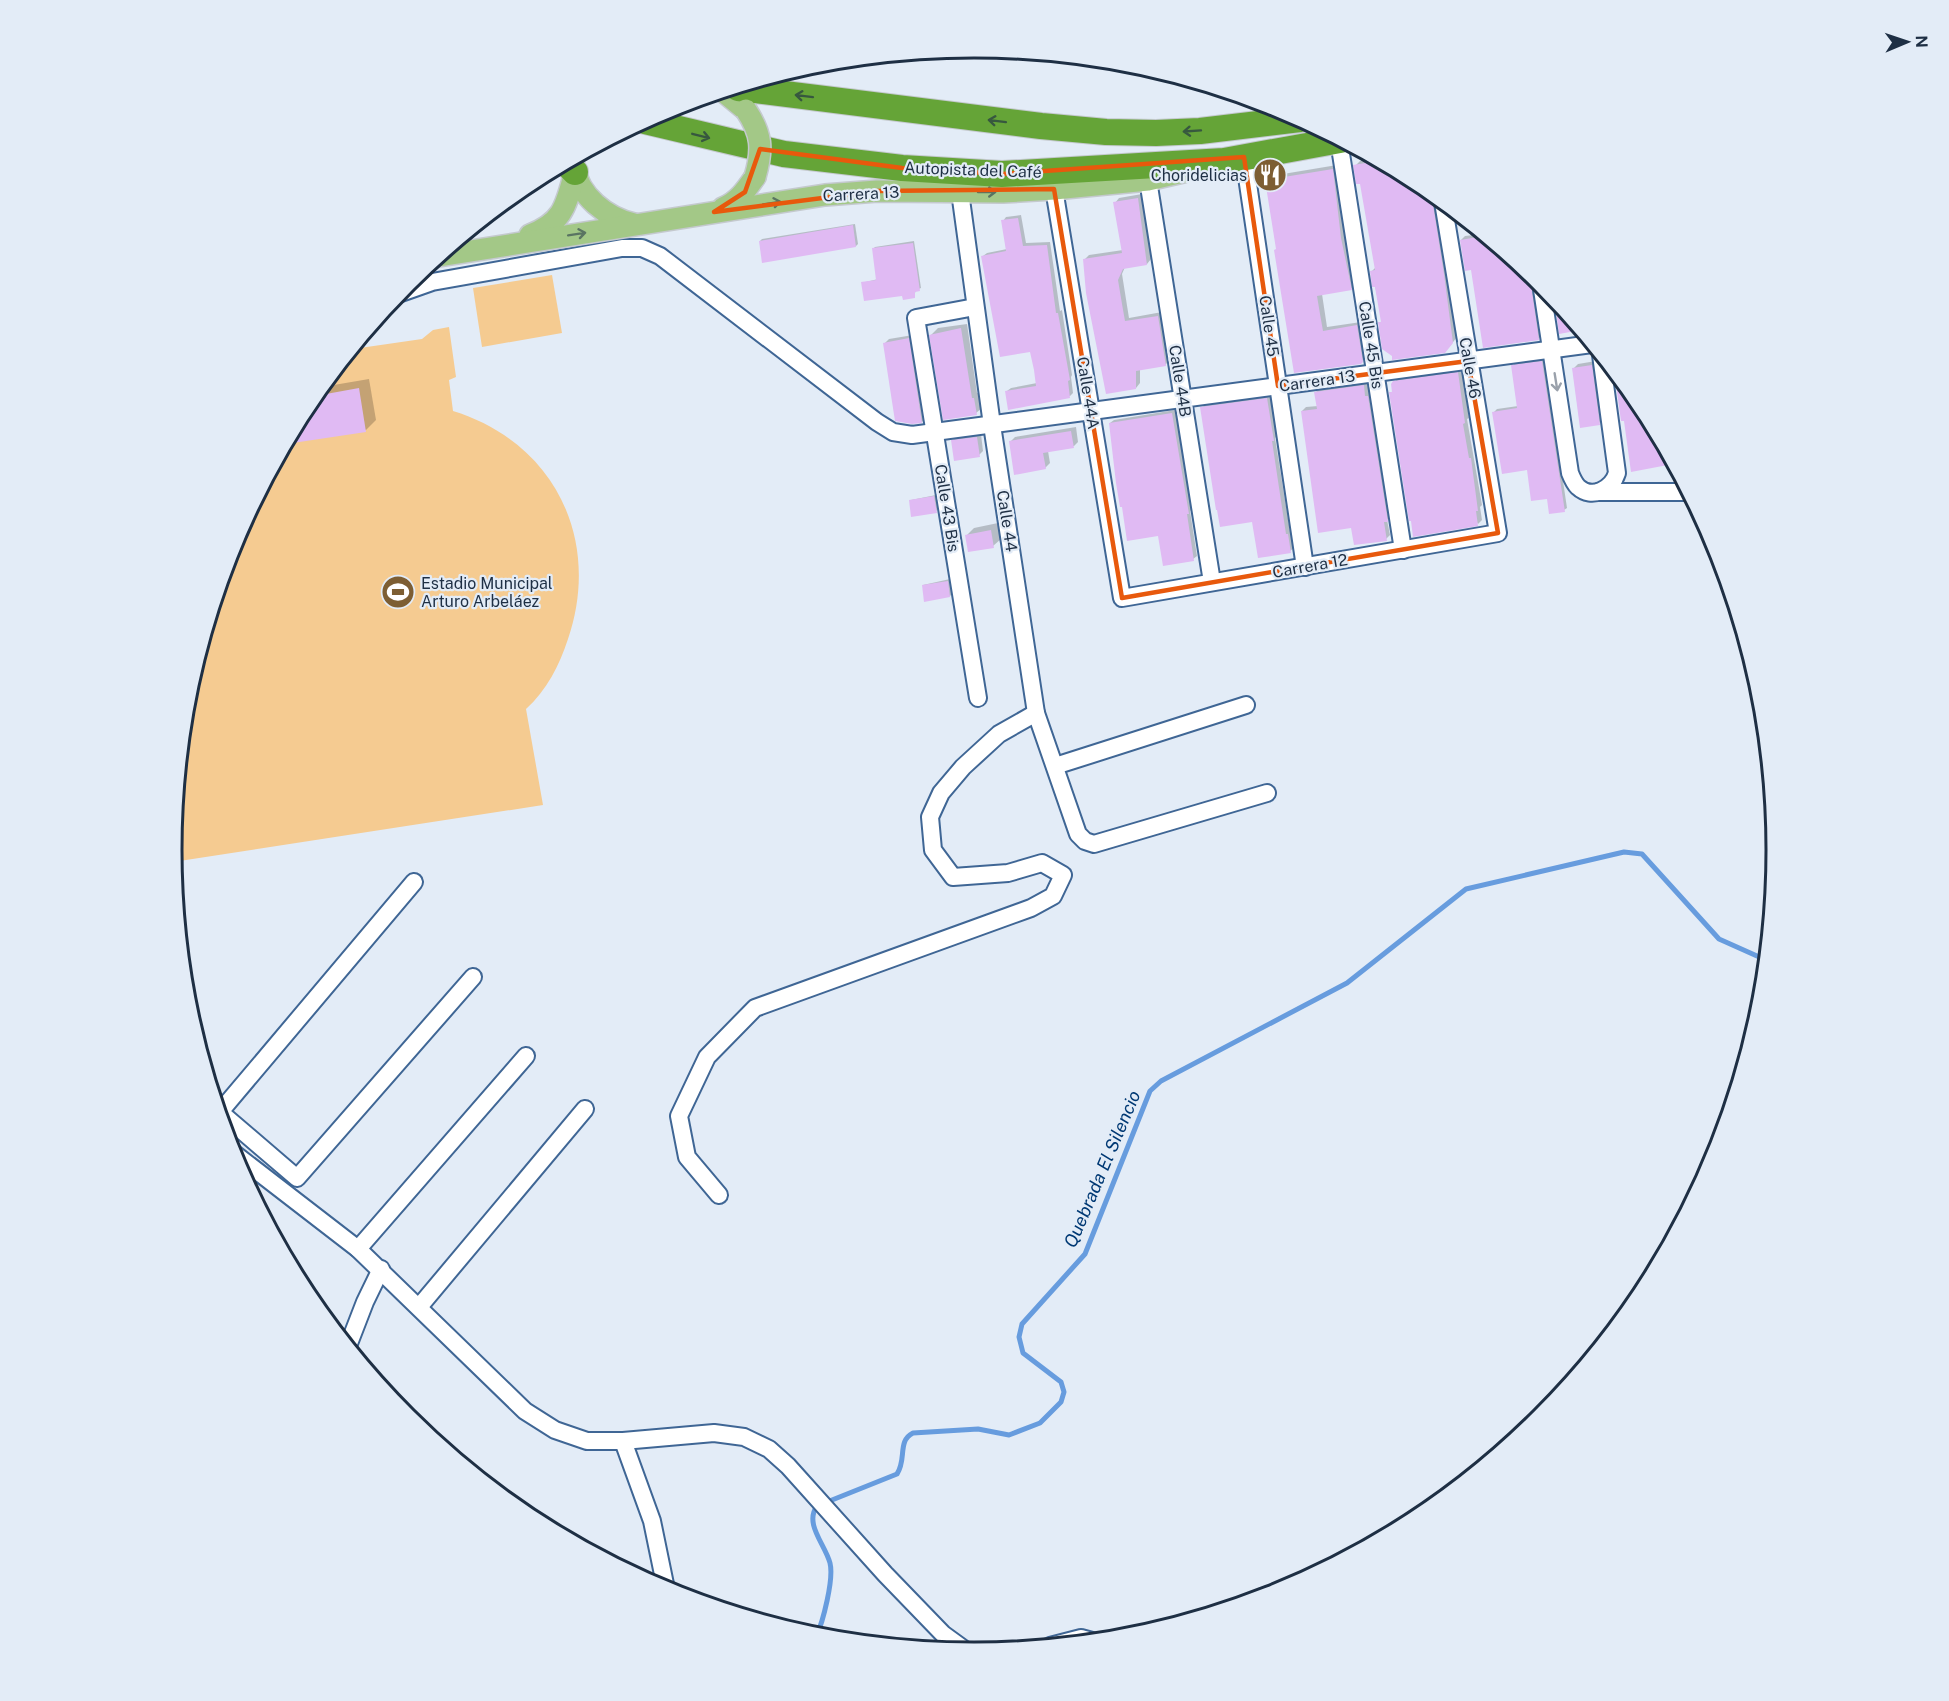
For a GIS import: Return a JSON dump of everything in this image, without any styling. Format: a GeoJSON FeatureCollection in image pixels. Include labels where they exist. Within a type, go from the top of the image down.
{"type":"FeatureCollection","features":[{"type":"Feature","properties":{"kind":"highway"},"geometry":{"type":"LineString","coordinates":[[742,99],[1106,132],[1156,133],[1283,121]]}},
{"type":"Feature","properties":{"kind":"highway","name":"Autopista del Café"},"geometry":{"type":"LineString","coordinates":[[659,124],[784,154],[845,163],[1002,174],[1234,159],[1329,142]]}},
{"type":"Feature","properties":{"kind":"main road"},"geometry":{"type":"LineString","coordinates":[[714,212],[731,205],[745,192],[755,177],[760,160],[760,142],[756,125],[742,99]]}},
{"type":"Feature","properties":{"kind":"main road","name":"Carrera 13"},"geometry":{"type":"LineString","coordinates":[[453,254],[825,195],[878,191],[960,192],[1054,189],[1148,180],[1234,159]]}},
{"type":"Feature","properties":{"kind":"main road"},"geometry":{"type":"LineString","coordinates":[[573,168],[583,188],[594,203],[608,214],[638,224]]}},
{"type":"Feature","properties":{"kind":"main road","name":"Carrera 13"},"geometry":{"type":"LineString","coordinates":[[499,247],[546,229],[558,218],[565,206],[571,169]]}},
{"type":"Feature","properties":{"kind":"street","name":"Calle 45 Bis"},"geometry":{"type":"LineString","coordinates":[[1341,149],[1403,550]]}},
{"type":"Feature","properties":{"kind":"street","name":"Calle 45"},"geometry":{"type":"LineString","coordinates":[[1234,159],[1278,387],[1305,567]]}},
{"type":"Feature","properties":{"kind":"street","name":"Calle 44B"},"geometry":{"type":"LineString","coordinates":[[1148,180],[1212,582]]}},
{"type":"Feature","properties":{"kind":"street","name":"Calle 44A"},"geometry":{"type":"LineString","coordinates":[[1054,189],[1122,598]]}},
{"type":"Feature","properties":{"kind":"street","name":"Calle 44"},"geometry":{"type":"LineString","coordinates":[[960,192],[992,425],[1036,712],[1078,834],[1085,841],[1094,843],[1267,793]]}},
{"type":"Feature","properties":{"kind":"street","name":"Calle 46"},"geometry":{"type":"LineString","coordinates":[[1445,213],[1498,534]]}},
{"type":"Feature","properties":{"kind":"street","name":"Carrera 13"},"geometry":{"type":"LineString","coordinates":[[417,287],[432,282],[622,248],[642,248],[660,256],[877,422],[893,432],[912,435],[1584,345]]}},
{"type":"Feature","properties":{"kind":"street"},"geometry":{"type":"LineString","coordinates":[[1544,299],[1570,473],[1576,486],[1586,493],[1681,492]]}},
{"type":"Feature","properties":{"kind":"street","name":"Calle 43 Bis"},"geometry":{"type":"LineString","coordinates":[[975,307],[916,318],[978,698]]}},
{"type":"Feature","properties":{"kind":"street"},"geometry":{"type":"LineString","coordinates":[[1598,492],[1608,488],[1615,481],[1617,465],[1603,368]]}},
{"type":"Feature","properties":{"kind":"street","name":"Carrera 12"},"geometry":{"type":"LineString","coordinates":[[1122,598],[1498,534]]}},
{"type":"Feature","properties":{"kind":"street"},"geometry":{"type":"LineString","coordinates":[[1055,766],[1246,705]]}},
{"type":"Feature","properties":{"kind":"street"},"geometry":{"type":"LineString","coordinates":[[719,1195],[687,1157],[679,1116],[707,1056],[755,1008],[1031,908],[1053,897],[1063,875],[1042,863],[1008,873],[953,877],[933,850],[930,817],[941,794],[963,767],[999,734],[1036,712]]}},
{"type":"Feature","properties":{"kind":"street"},"geometry":{"type":"LineString","coordinates":[[226,1106],[414,882]]}},
{"type":"Feature","properties":{"kind":"street"},"geometry":{"type":"LineString","coordinates":[[232,1123],[297,1178],[473,977]]}},
{"type":"Feature","properties":{"kind":"street"},"geometry":{"type":"LineString","coordinates":[[358,1250],[526,1056]]}},
{"type":"Feature","properties":{"kind":"street"},"geometry":{"type":"LineString","coordinates":[[419,1307],[585,1109]]}},
{"type":"Feature","properties":{"kind":"street"},"geometry":{"type":"LineString","coordinates":[[247,1164],[381,1269],[525,1412],[555,1430],[587,1441],[623,1441],[714,1433],[744,1437],[769,1449],[788,1466],[885,1574],[943,1634],[953,1642]]}},
{"type":"Feature","properties":{"kind":"street"},"geometry":{"type":"LineString","coordinates":[[351,1339],[364,1302],[381,1269]]}},
{"type":"Feature","properties":{"kind":"street"},"geometry":{"type":"LineString","coordinates":[[623,1441],[652,1521],[664,1579]]}},
{"type":"Feature","properties":{"kind":"highlighted area"},"geometry":{"type":"Polygon","coordinates":[[[760,149],[902,168],[1002,174],[1244,157],[1278,386],[1468,361],[1498,533],[1122,598],[1054,189],[877,191],[714,212],[745,192],[760,149]]]}},
{"type":"Feature","properties":{"kind":"shaded area"},"geometry":{"type":"Polygon","coordinates":[[[552,275],[562,333],[482,347],[473,288],[552,275]]]}},
{"type":"Feature","properties":{"kind":"shaded area","name":"Estadio Municipal Arturo Arbeláez"},"geometry":{"type":"Polygon","coordinates":[[[449,327],[456,377],[449,380],[453,411],[488,426],[518,446],[543,470],[561,499],[573,531],[579,566],[577,602],[568,639],[552,677],[526,709],[543,805],[182,861],[184,799],[189,747],[209,646],[243,547],[264,500],[316,410],[363,348],[422,339],[433,330],[449,327]]]}},
{"type":"Feature","properties":{"kind":"building"},"geometry":{"type":"Polygon","coordinates":[[[1366,163],[1433,205],[1453,343],[1445,353],[1392,360],[1392,356],[1382,349],[1378,322],[1381,322],[1370,271],[1375,270],[1360,184],[1356,184],[1353,165],[1366,163]]]}},
{"type":"Feature","properties":{"kind":"building"},"geometry":{"type":"Polygon","coordinates":[[[1333,169],[1341,238],[1352,290],[1317,296],[1323,331],[1357,325],[1363,362],[1294,373],[1265,180],[1333,169]]]}},
{"type":"Feature","properties":{"kind":"building"},"geometry":{"type":"Polygon","coordinates":[[[1138,198],[1147,265],[1123,269],[1118,280],[1122,304],[1125,321],[1158,316],[1166,366],[1136,371],[1136,389],[1106,394],[1086,293],[1083,259],[1122,253],[1113,202],[1138,198]]]}},
{"type":"Feature","properties":{"kind":"building"},"geometry":{"type":"Polygon","coordinates":[[[1018,218],[1023,246],[1047,245],[1056,313],[1058,313],[1070,380],[1068,381],[1070,398],[1008,410],[1005,391],[1036,386],[1034,370],[1030,352],[1000,357],[981,256],[1006,251],[1001,220],[1018,218]]]}},
{"type":"Feature","properties":{"kind":"building"},"geometry":{"type":"Polygon","coordinates":[[[853,225],[856,247],[762,263],[759,241],[853,225]]]}},
{"type":"Feature","properties":{"kind":"building"},"geometry":{"type":"Polygon","coordinates":[[[1476,237],[1531,287],[1539,340],[1483,348],[1471,270],[1465,271],[1460,240],[1476,237]]]}},
{"type":"Feature","properties":{"kind":"building"},"geometry":{"type":"Polygon","coordinates":[[[913,243],[920,291],[915,292],[915,298],[903,300],[902,296],[864,301],[861,282],[876,280],[872,248],[913,243]]]}},
{"type":"Feature","properties":{"kind":"building"},"geometry":{"type":"Polygon","coordinates":[[[1556,313],[1573,331],[1559,334],[1556,313]]]}},
{"type":"Feature","properties":{"kind":"building"},"geometry":{"type":"Polygon","coordinates":[[[961,328],[972,398],[974,398],[977,415],[943,420],[929,335],[961,328]]]}},
{"type":"Feature","properties":{"kind":"building"},"geometry":{"type":"Polygon","coordinates":[[[909,338],[922,423],[912,424],[895,421],[883,343],[909,338]]]}},
{"type":"Feature","properties":{"kind":"building"},"geometry":{"type":"Polygon","coordinates":[[[1542,361],[1565,512],[1549,514],[1547,499],[1531,501],[1527,470],[1502,474],[1492,412],[1517,408],[1511,365],[1542,361]]]}},
{"type":"Feature","properties":{"kind":"building"},"geometry":{"type":"Polygon","coordinates":[[[1592,365],[1600,425],[1580,428],[1572,368],[1592,365]]]}},
{"type":"Feature","properties":{"kind":"building"},"geometry":{"type":"Polygon","coordinates":[[[1458,372],[1465,423],[1463,424],[1469,458],[1471,458],[1478,511],[1476,511],[1478,526],[1413,537],[1389,392],[1392,392],[1391,384],[1393,381],[1458,372]]]}},
{"type":"Feature","properties":{"kind":"building"},"geometry":{"type":"Polygon","coordinates":[[[1364,385],[1365,396],[1368,396],[1388,522],[1384,522],[1387,541],[1354,545],[1351,528],[1318,533],[1301,411],[1317,409],[1314,392],[1364,385]]]}},
{"type":"Feature","properties":{"kind":"building"},"geometry":{"type":"Polygon","coordinates":[[[1616,387],[1666,465],[1631,472],[1624,421],[1621,421],[1616,387]]]}},
{"type":"Feature","properties":{"kind":"building"},"geometry":{"type":"Polygon","coordinates":[[[359,388],[366,432],[296,442],[316,410],[328,394],[359,388]]]}},
{"type":"Feature","properties":{"kind":"building"},"geometry":{"type":"Polygon","coordinates":[[[1267,398],[1286,534],[1288,534],[1291,553],[1258,558],[1252,522],[1220,527],[1200,407],[1267,398]]]}},
{"type":"Feature","properties":{"kind":"building"},"geometry":{"type":"Polygon","coordinates":[[[1172,413],[1189,514],[1187,514],[1194,561],[1163,566],[1158,536],[1127,541],[1116,483],[1109,423],[1172,413]]]}},
{"type":"Feature","properties":{"kind":"building"},"geometry":{"type":"Polygon","coordinates":[[[1071,431],[1074,448],[1043,453],[1046,469],[1014,475],[1009,441],[1071,431]]]}},
{"type":"Feature","properties":{"kind":"building"},"geometry":{"type":"Polygon","coordinates":[[[977,437],[980,457],[954,461],[951,440],[977,437]]]}},
{"type":"Feature","properties":{"kind":"building"},"geometry":{"type":"Polygon","coordinates":[[[934,496],[937,513],[911,517],[909,500],[934,496]]]}},
{"type":"Feature","properties":{"kind":"building"},"geometry":{"type":"Polygon","coordinates":[[[991,530],[994,548],[968,552],[965,535],[991,530]]]}},
{"type":"Feature","properties":{"kind":"building"},"geometry":{"type":"Polygon","coordinates":[[[948,581],[950,597],[924,602],[922,585],[948,581]]]}},
{"type":"Feature","properties":{"kind":"waterway","name":"Quebrada El Silencio"},"geometry":{"type":"LineString","coordinates":[[820,1627],[827,1600],[831,1570],[814,1527],[813,1520],[817,1506],[897,1474],[905,1441],[913,1433],[978,1429],[1009,1435],[1040,1423],[1061,1402],[1064,1392],[1061,1382],[1023,1353],[1019,1337],[1022,1324],[1085,1254],[1150,1091],[1161,1081],[1347,983],[1466,889],[1624,852],[1642,854],[1719,939],[1759,957]]}},
{"type":"Feature","properties":{"kind":"place","name":"Choridelicias"},"geometry":{"type":"Point","coordinates":[1270,175]}},
{"type":"Feature","properties":{"kind":"place","name":"Estadio Municipal Arturo Arbeláez"},"geometry":{"type":"Point","coordinates":[398,592]}}]}
